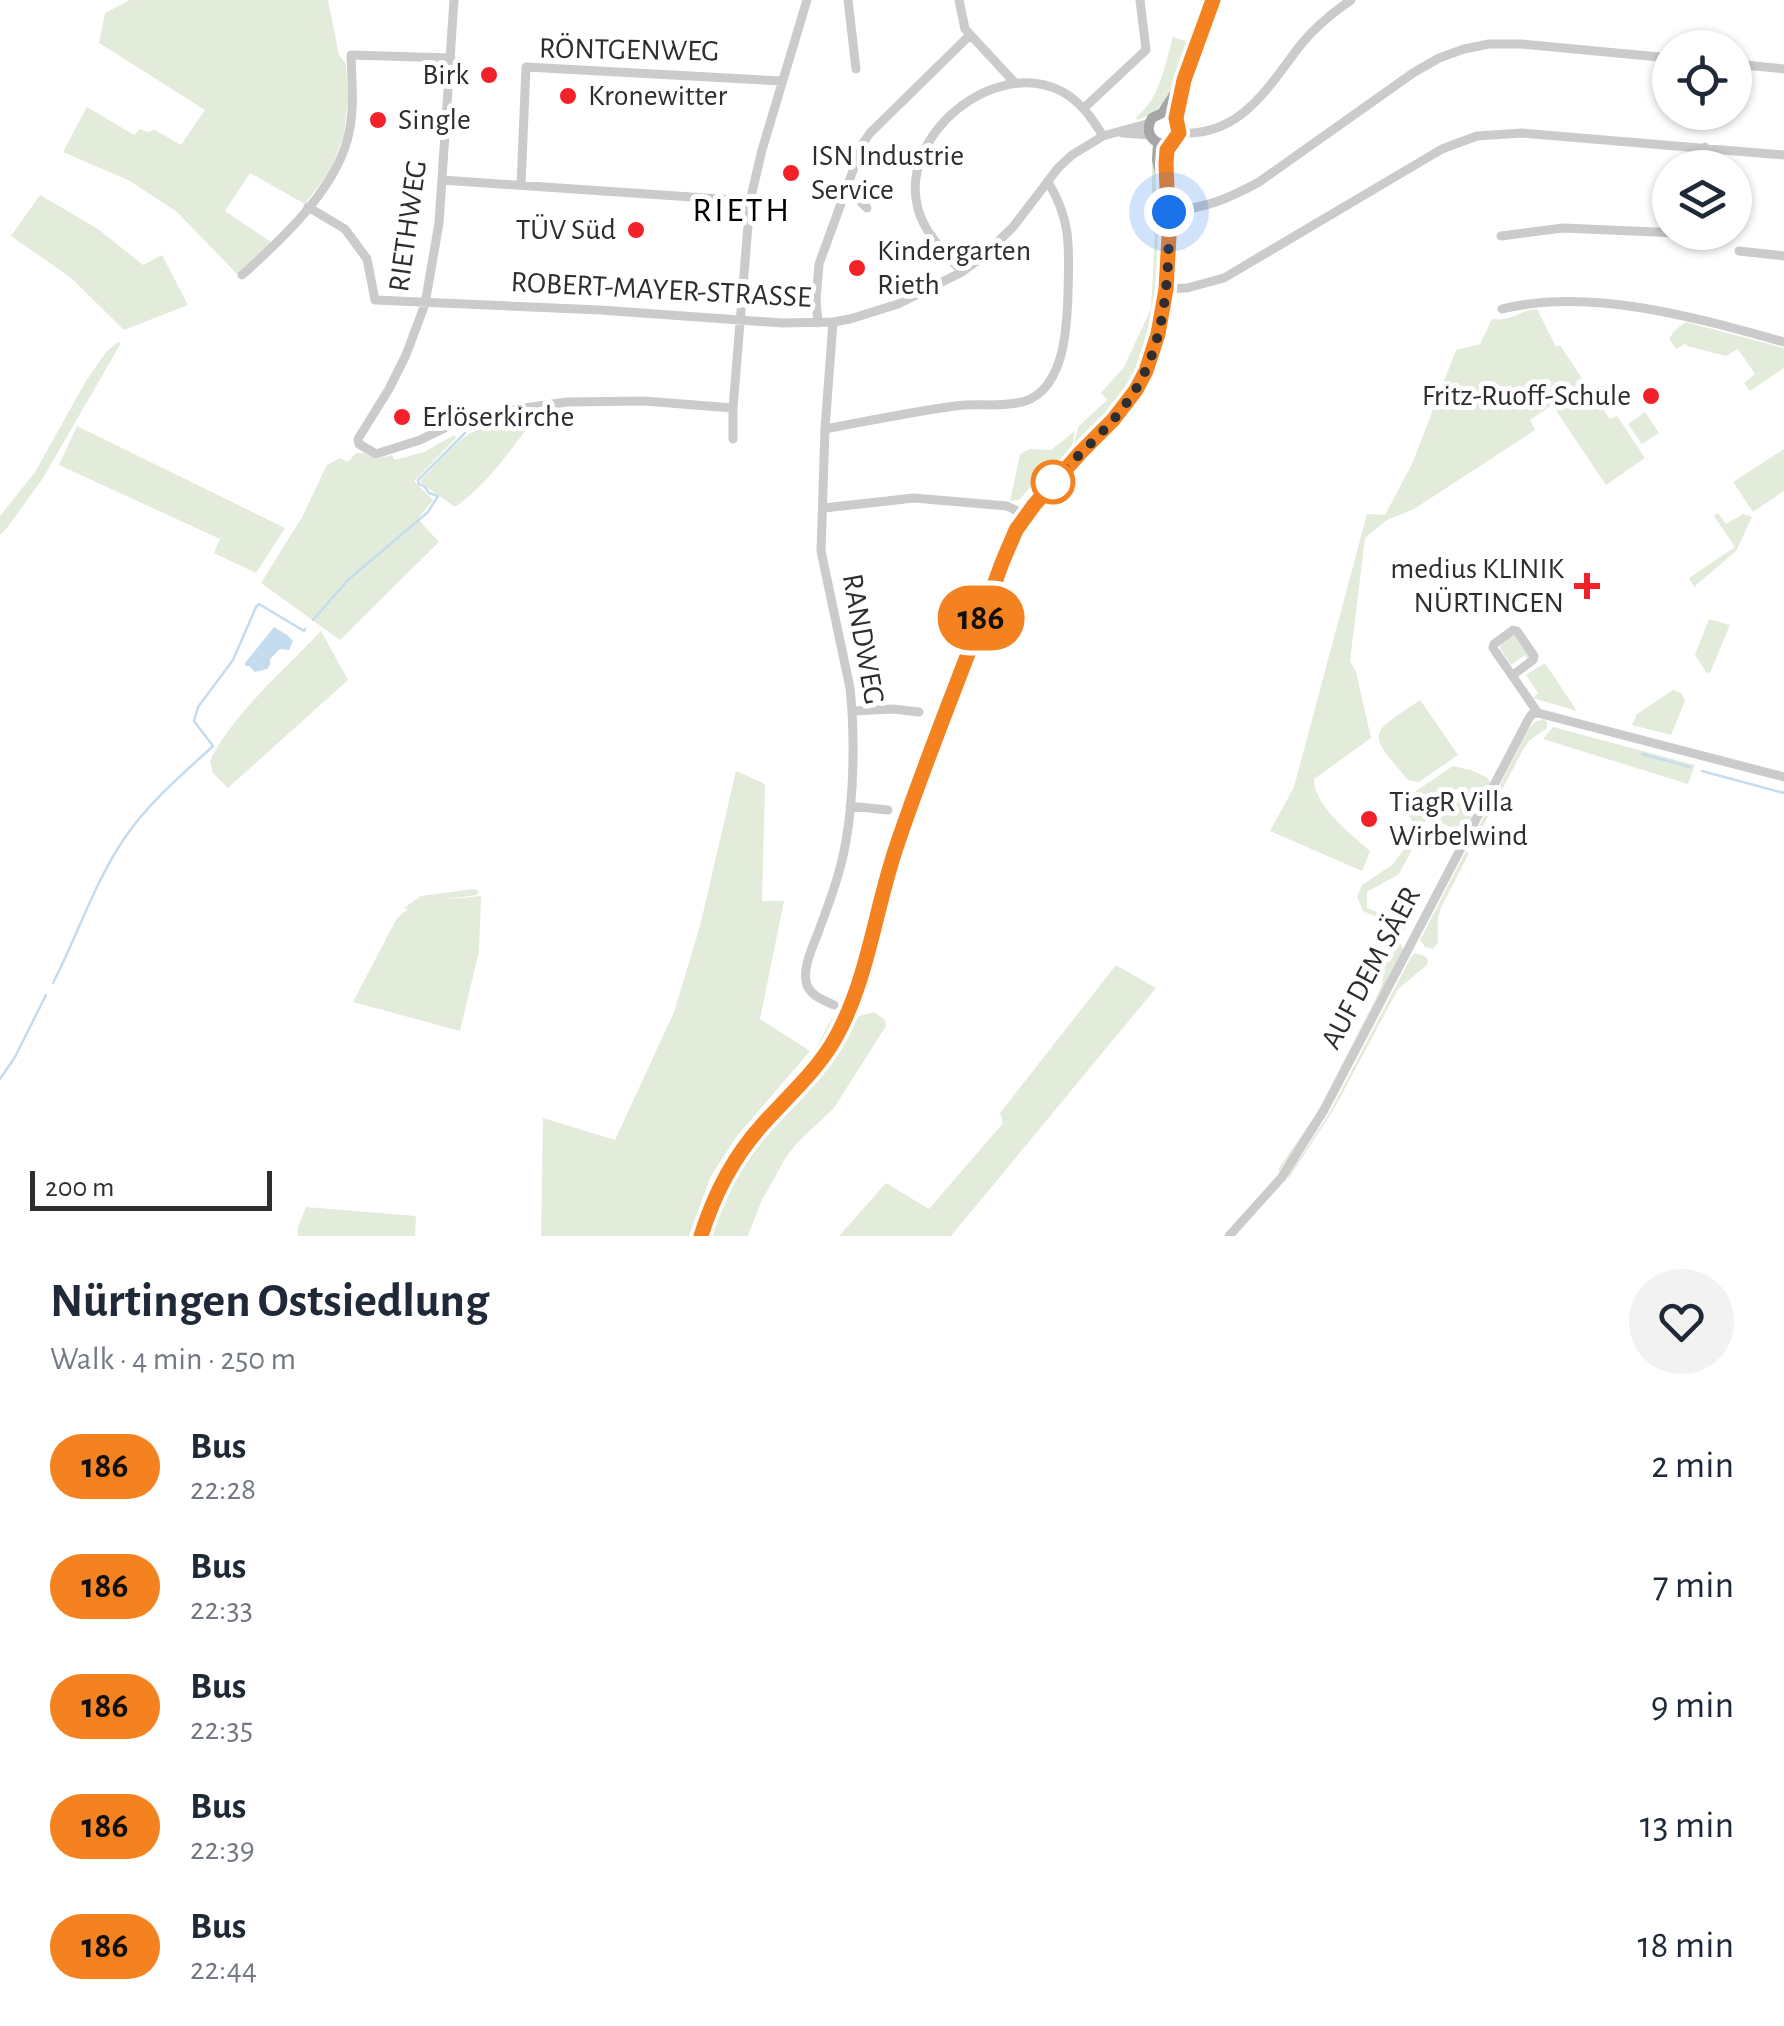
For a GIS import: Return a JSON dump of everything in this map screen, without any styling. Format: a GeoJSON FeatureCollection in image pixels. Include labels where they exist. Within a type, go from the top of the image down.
{"type":"FeatureCollection","features":[{"type":"Feature","properties":{"kind":"main road"},"geometry":{"type":"LineString","coordinates":[[1166,195],[1166,164],[1170,143],[1179,133],[1176,118],[1184,80],[1213,0]]}},
{"type":"Feature","properties":{"kind":"main road"},"geometry":{"type":"LineString","coordinates":[[701,1236],[716,1193],[737,1156],[812,1072],[837,1036],[865,962],[897,846],[1007,550],[1026,516],[1055,480],[1136,390],[1151,355],[1166,289],[1169,212],[1158,170],[1152,118],[1162,114],[1184,80]]}},
{"type":"Feature","properties":{"kind":"main road"},"geometry":{"type":"LineString","coordinates":[[1162,114],[1176,118]]}},
{"type":"Feature","properties":{"kind":"main road"},"geometry":{"type":"LineString","coordinates":[[1152,134],[1170,143]]}},
{"type":"Feature","properties":{"kind":"street","name":"RIETHWEG"},"geometry":{"type":"LineString","coordinates":[[454,0],[438,223],[425,304],[406,355],[358,439],[359,444],[376,454],[420,440],[455,422],[568,402],[644,401],[732,408]]}},
{"type":"Feature","properties":{"kind":"street"},"geometry":{"type":"LineString","coordinates":[[733,439],[732,408],[750,201],[808,0]]}},
{"type":"Feature","properties":{"kind":"street"},"geometry":{"type":"LineString","coordinates":[[848,0],[856,69]]}},
{"type":"Feature","properties":{"kind":"street"},"geometry":{"type":"LineString","coordinates":[[959,0],[965,29],[1015,83]]}},
{"type":"Feature","properties":{"kind":"street"},"geometry":{"type":"LineString","coordinates":[[1084,108],[1146,50],[1140,0]]}},
{"type":"Feature","properties":{"kind":"street"},"geometry":{"type":"LineString","coordinates":[[1179,133],[1219,127],[1256,103],[1301,45],[1351,0]]}},
{"type":"Feature","properties":{"kind":"street"},"geometry":{"type":"LineString","coordinates":[[818,322],[819,264],[863,142],[970,36]]}},
{"type":"Feature","properties":{"kind":"street"},"geometry":{"type":"LineString","coordinates":[[1169,212],[1206,207],[1246,190],[1413,73],[1464,49],[1522,44],[1652,56]]}},
{"type":"Feature","properties":{"kind":"street"},"geometry":{"type":"LineString","coordinates":[[242,275],[286,234],[337,168],[348,140],[351,55],[451,58]]}},
{"type":"Feature","properties":{"kind":"street"},"geometry":{"type":"LineString","coordinates":[[1752,66],[1784,69]]}},
{"type":"Feature","properties":{"kind":"street","name":"RÖNTGENWEG"},"geometry":{"type":"LineString","coordinates":[[520,184],[526,67],[782,80]]}},
{"type":"Feature","properties":{"kind":"street"},"geometry":{"type":"LineString","coordinates":[[962,272],[925,227],[916,198],[918,169],[931,138],[949,117],[986,92],[1015,83],[1048,86],[1084,108],[1103,136]]}},
{"type":"Feature","properties":{"kind":"street","name":"ROBERT-MAYER-STRASSE"},"geometry":{"type":"LineString","coordinates":[[308,206],[345,230],[367,259],[375,300],[741,321],[833,322],[898,304],[962,272],[1012,226],[1072,155],[1103,136],[1120,132],[1152,134]]}},
{"type":"Feature","properties":{"kind":"street"},"geometry":{"type":"LineString","coordinates":[[1166,289],[1206,284],[1234,273],[1442,149],[1477,136],[1522,132],[1784,156]]}},
{"type":"Feature","properties":{"kind":"street"},"geometry":{"type":"LineString","coordinates":[[442,180],[750,201]]}},
{"type":"Feature","properties":{"kind":"street"},"geometry":{"type":"LineString","coordinates":[[825,428],[960,405],[1018,403],[1046,386],[1060,359],[1068,296],[1066,220],[1048,182]]}},
{"type":"Feature","properties":{"kind":"street"},"geometry":{"type":"LineString","coordinates":[[846,187],[866,208]]}},
{"type":"Feature","properties":{"kind":"street"},"geometry":{"type":"LineString","coordinates":[[1501,236],[1563,228],[1652,231]]}},
{"type":"Feature","properties":{"kind":"street"},"geometry":{"type":"LineString","coordinates":[[1739,252],[1784,256]]}},
{"type":"Feature","properties":{"kind":"street"},"geometry":{"type":"LineString","coordinates":[[1502,309],[1530,302],[1605,304],[1684,316],[1784,342]]}},
{"type":"Feature","properties":{"kind":"street","name":"RANDWEG"},"geometry":{"type":"LineString","coordinates":[[833,322],[821,551],[850,688],[850,806],[838,876],[806,981],[814,995],[834,1005]]}},
{"type":"Feature","properties":{"kind":"street"},"geometry":{"type":"LineString","coordinates":[[824,508],[930,498],[1007,506],[1026,516]]}},
{"type":"Feature","properties":{"kind":"street"},"geometry":{"type":"LineString","coordinates":[[1513,674],[1534,656],[1514,630],[1494,648],[1538,713],[1784,776]]}},
{"type":"Feature","properties":{"kind":"street"},"geometry":{"type":"LineString","coordinates":[[852,711],[918,712]]}},
{"type":"Feature","properties":{"kind":"street","name":"AUF DEM SÄER"},"geometry":{"type":"LineString","coordinates":[[1228,1236],[1282,1177],[1317,1123],[1528,720],[1538,713]]}},
{"type":"Feature","properties":{"kind":"street"},"geometry":{"type":"LineString","coordinates":[[850,806],[888,810]]}},
{"type":"Feature","properties":{"kind":"green space"},"geometry":{"type":"Polygon","coordinates":[[[130,0],[328,0],[339,55],[346,64],[344,135],[330,171],[305,204],[250,173],[225,211],[271,242],[237,274],[177,212],[130,181],[63,152],[87,107],[134,135],[140,129],[155,130],[181,145],[205,110],[99,43],[105,13],[130,0]]]}},
{"type":"Feature","properties":{"kind":"green space"},"geometry":{"type":"Polygon","coordinates":[[[1173,37],[1188,42],[1177,77],[1158,108],[1137,120],[1156,91],[1173,37]]]}},
{"type":"Feature","properties":{"kind":"green space"},"geometry":{"type":"Polygon","coordinates":[[[1152,148],[1164,239],[1155,329],[1131,391],[1078,449],[1074,444],[1078,427],[1107,400],[1101,393],[1124,367],[1151,309],[1155,235],[1152,148]]]}},
{"type":"Feature","properties":{"kind":"green space"},"geometry":{"type":"Polygon","coordinates":[[[40,195],[98,229],[143,265],[162,255],[188,305],[124,330],[70,277],[11,236],[40,195]]]}},
{"type":"Feature","properties":{"kind":"green space"},"geometry":{"type":"Polygon","coordinates":[[[1537,309],[1556,347],[1560,345],[1585,383],[1530,420],[1535,430],[1414,509],[1387,520],[1365,538],[1350,661],[1371,738],[1314,779],[1315,789],[1327,809],[1370,851],[1362,871],[1270,831],[1294,787],[1367,514],[1385,515],[1412,464],[1456,350],[1480,344],[1492,319],[1506,319],[1537,309]]]}},
{"type":"Feature","properties":{"kind":"green space"},"geometry":{"type":"Polygon","coordinates":[[[1686,322],[1784,348],[1784,368],[1750,391],[1744,383],[1755,374],[1738,349],[1726,356],[1685,344],[1676,349],[1669,339],[1686,322]]]}},
{"type":"Feature","properties":{"kind":"green space"},"geometry":{"type":"Polygon","coordinates":[[[121,343],[43,478],[0,535],[0,516],[35,472],[86,381],[121,343]]]}},
{"type":"Feature","properties":{"kind":"green space"},"geometry":{"type":"Polygon","coordinates":[[[1588,387],[1610,419],[1617,416],[1645,458],[1606,485],[1555,409],[1588,387]]]}},
{"type":"Feature","properties":{"kind":"green space"},"geometry":{"type":"Polygon","coordinates":[[[1137,398],[1138,407],[1076,473],[1073,471],[1122,417],[1137,398]]]}},
{"type":"Feature","properties":{"kind":"green space"},"geometry":{"type":"Polygon","coordinates":[[[1645,412],[1659,433],[1642,444],[1628,424],[1645,412]]]}},
{"type":"Feature","properties":{"kind":"green space"},"geometry":{"type":"Polygon","coordinates":[[[526,420],[531,423],[496,468],[455,507],[421,483],[469,434],[526,420]]]}},
{"type":"Feature","properties":{"kind":"green space"},"geometry":{"type":"Polygon","coordinates":[[[77,426],[285,528],[256,573],[214,553],[220,539],[59,465],[77,426]]]}},
{"type":"Feature","properties":{"kind":"green space"},"geometry":{"type":"Polygon","coordinates":[[[1075,431],[1071,452],[1044,472],[1019,500],[1010,501],[1020,454],[1030,449],[1051,450],[1075,431]]]}},
{"type":"Feature","properties":{"kind":"green space"},"geometry":{"type":"Polygon","coordinates":[[[454,435],[456,438],[414,481],[433,500],[418,519],[439,542],[340,640],[261,583],[302,517],[327,465],[340,458],[348,462],[356,453],[376,459],[392,455],[395,460],[424,452],[454,435]]]}},
{"type":"Feature","properties":{"kind":"green space"},"geometry":{"type":"Polygon","coordinates":[[[1784,449],[1784,491],[1753,512],[1733,482],[1784,449]]]}},
{"type":"Feature","properties":{"kind":"green space"},"geometry":{"type":"Polygon","coordinates":[[[1718,513],[1726,524],[1743,514],[1752,517],[1736,551],[1694,587],[1689,578],[1735,547],[1714,516],[1718,513]]]}},
{"type":"Feature","properties":{"kind":"green space"},"geometry":{"type":"Polygon","coordinates":[[[1709,619],[1730,625],[1710,673],[1695,655],[1709,619]]]}},
{"type":"Feature","properties":{"kind":"green space"},"geometry":{"type":"Polygon","coordinates":[[[321,631],[348,680],[228,788],[213,773],[210,761],[219,744],[260,693],[321,631]]]}},
{"type":"Feature","properties":{"kind":"green space"},"geometry":{"type":"Polygon","coordinates":[[[1513,635],[1518,636],[1531,655],[1529,661],[1525,655],[1511,665],[1500,648],[1513,635]]]}},
{"type":"Feature","properties":{"kind":"green space"},"geometry":{"type":"Polygon","coordinates":[[[1545,663],[1577,711],[1533,698],[1538,693],[1526,675],[1545,663]]]}},
{"type":"Feature","properties":{"kind":"green space"},"geometry":{"type":"Polygon","coordinates":[[[1673,690],[1681,693],[1685,701],[1671,735],[1632,725],[1637,714],[1673,690]]]}},
{"type":"Feature","properties":{"kind":"green space"},"geometry":{"type":"Polygon","coordinates":[[[1420,700],[1458,755],[1419,782],[1408,780],[1385,752],[1379,735],[1390,721],[1420,700]]]}},
{"type":"Feature","properties":{"kind":"green space"},"geometry":{"type":"Polygon","coordinates":[[[1544,719],[1547,728],[1524,748],[1471,849],[1468,848],[1529,728],[1544,719]]]}},
{"type":"Feature","properties":{"kind":"green space"},"geometry":{"type":"Polygon","coordinates":[[[1553,727],[1695,765],[1688,784],[1543,739],[1553,727]]]}},
{"type":"Feature","properties":{"kind":"green space"},"geometry":{"type":"Polygon","coordinates":[[[1453,766],[1471,770],[1490,783],[1461,840],[1448,833],[1450,827],[1434,819],[1426,820],[1421,827],[1406,812],[1410,795],[1453,766]]]}},
{"type":"Feature","properties":{"kind":"green space"},"geometry":{"type":"Polygon","coordinates":[[[736,771],[765,784],[762,901],[784,901],[760,1019],[810,1051],[737,1136],[711,1176],[689,1236],[541,1236],[543,1118],[615,1140],[674,1012],[700,926],[736,771]]]}},
{"type":"Feature","properties":{"kind":"green space"},"geometry":{"type":"Polygon","coordinates":[[[1411,840],[1417,840],[1399,874],[1367,892],[1367,908],[1398,921],[1405,915],[1409,922],[1406,930],[1363,911],[1357,897],[1362,885],[1392,865],[1411,840]]]}},
{"type":"Feature","properties":{"kind":"green space"},"geometry":{"type":"Polygon","coordinates":[[[1466,851],[1469,853],[1438,917],[1438,942],[1433,949],[1425,947],[1420,940],[1466,851]]]}},
{"type":"Feature","properties":{"kind":"green space"},"geometry":{"type":"Polygon","coordinates":[[[479,891],[477,895],[440,900],[481,896],[479,951],[460,1031],[353,1002],[397,918],[408,909],[404,908],[421,896],[479,891]]]}},
{"type":"Feature","properties":{"kind":"green space"},"geometry":{"type":"Polygon","coordinates":[[[1391,942],[1401,944],[1404,952],[1319,1115],[1279,1172],[1317,1113],[1375,1000],[1391,942]]]}},
{"type":"Feature","properties":{"kind":"green space"},"geometry":{"type":"Polygon","coordinates":[[[1415,953],[1425,956],[1427,965],[1398,989],[1334,1109],[1289,1178],[1330,1112],[1415,953]]]}},
{"type":"Feature","properties":{"kind":"green space"},"geometry":{"type":"Polygon","coordinates":[[[1116,965],[1156,988],[951,1236],[839,1236],[886,1183],[929,1209],[1003,1123],[1000,1113],[1116,965]]]}},
{"type":"Feature","properties":{"kind":"green space"},"geometry":{"type":"Polygon","coordinates":[[[843,1006],[846,1008],[817,1059],[726,1164],[697,1236],[693,1236],[708,1191],[735,1144],[813,1053],[843,1006]]]}},
{"type":"Feature","properties":{"kind":"green space"},"geometry":{"type":"Polygon","coordinates":[[[874,1012],[885,1020],[886,1026],[834,1108],[786,1157],[761,1202],[748,1236],[708,1236],[728,1185],[756,1139],[825,1065],[852,1018],[874,1012]]]}},
{"type":"Feature","properties":{"kind":"green space"},"geometry":{"type":"Polygon","coordinates":[[[306,1207],[416,1216],[415,1236],[298,1236],[306,1207]]]}},
{"type":"Feature","properties":{"kind":"water"},"geometry":{"type":"Polygon","coordinates":[[[274,627],[293,641],[289,650],[280,649],[270,659],[267,669],[255,672],[245,663],[274,627]]]}},
{"type":"Feature","properties":{"kind":"waterway"},"geometry":{"type":"LineString","coordinates":[[313,620],[348,580],[428,512],[438,496],[429,493],[418,480],[465,433]]}},
{"type":"Feature","properties":{"kind":"waterway"},"geometry":{"type":"LineString","coordinates":[[53,983],[95,890],[126,836],[156,800],[213,746],[194,721],[198,707],[233,660],[256,607],[259,604],[305,629]]}},
{"type":"Feature","properties":{"kind":"waterway"},"geometry":{"type":"LineString","coordinates":[[1642,754],[1690,767]]}},
{"type":"Feature","properties":{"kind":"waterway"},"geometry":{"type":"LineString","coordinates":[[1702,771],[1784,793]]}},
{"type":"Feature","properties":{"kind":"waterway"},"geometry":{"type":"LineString","coordinates":[[0,1079],[46,995]]}},
{"type":"Feature","properties":{"kind":"bus line","name":"186"},"geometry":{"type":"LineString","coordinates":[[701,1236],[716,1193],[737,1156],[812,1072],[837,1036],[865,962],[897,846],[1016,530],[1044,492],[1113,420],[1146,371],[1166,289],[1167,150],[1179,133],[1176,118],[1184,80],[1213,0]]}},
{"type":"Feature","properties":{"kind":"place","name":"Birk"},"geometry":{"type":"Point","coordinates":[489,75]}},
{"type":"Feature","properties":{"kind":"place","name":"Kronewitter"},"geometry":{"type":"Point","coordinates":[568,96]}},
{"type":"Feature","properties":{"kind":"place","name":"Single"},"geometry":{"type":"Point","coordinates":[378,120]}},
{"type":"Feature","properties":{"kind":"place","name":"ISN Industrie Service"},"geometry":{"type":"Point","coordinates":[791,173]}},
{"type":"Feature","properties":{"kind":"place","name":"TÜV Süd"},"geometry":{"type":"Point","coordinates":[636,230]}},
{"type":"Feature","properties":{"kind":"place","name":"Kindergarten Rieth"},"geometry":{"type":"Point","coordinates":[857,268]}},
{"type":"Feature","properties":{"kind":"place","name":"Fritz-Ruoff-Schule"},"geometry":{"type":"Point","coordinates":[1651,396]}},
{"type":"Feature","properties":{"kind":"place","name":"Erlöserkirche"},"geometry":{"type":"Point","coordinates":[402,417]}},
{"type":"Feature","properties":{"kind":"place","name":"medius KLINIK NÜRTINGEN"},"geometry":{"type":"Point","coordinates":[1587,586]}},
{"type":"Feature","properties":{"kind":"place","name":"TiagR Villa Wirbelwind"},"geometry":{"type":"Point","coordinates":[1369,819]}},
{"type":"Feature","properties":{"kind":"district","name":"RIETH"},"geometry":{"type":"Point","coordinates":[742,210]}},
{"type":"Feature","properties":{"kind":"route"},"geometry":{"type":"LineString","coordinates":[[1053,482],[1113,420],[1146,371],[1166,289],[1169,212]]}}]}
